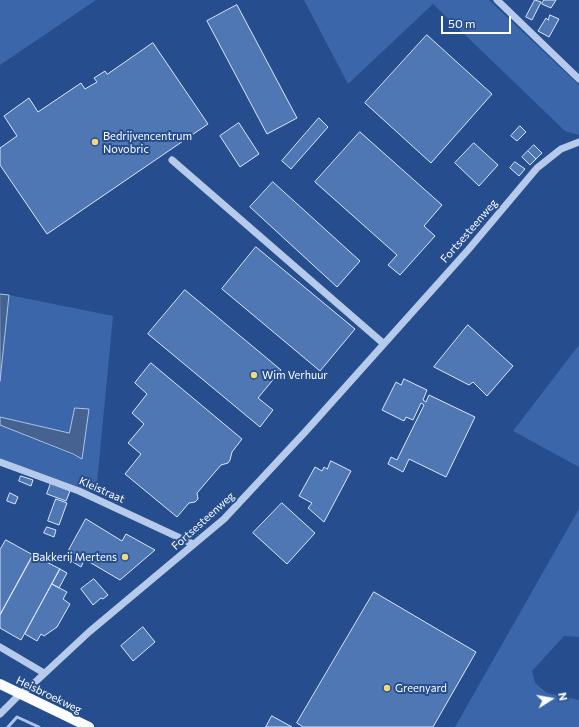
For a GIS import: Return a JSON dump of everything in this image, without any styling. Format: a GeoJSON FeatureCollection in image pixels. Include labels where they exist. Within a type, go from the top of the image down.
{"type":"FeatureCollection","features":[{"type":"Feature","properties":{"kind":"main road","name":"Heisbroekweg"},"geometry":{"type":"LineString","coordinates":[[0,684],[19,695],[89,727]]}},
{"type":"Feature","properties":{"kind":"street"},"geometry":{"type":"LineString","coordinates":[[497,0],[579,78]]}},
{"type":"Feature","properties":{"kind":"street","name":"Fortsesteenweg"},"geometry":{"type":"LineString","coordinates":[[0,714],[89,632],[224,519],[468,250],[537,168],[561,149],[579,142]]}},
{"type":"Feature","properties":{"kind":"street"},"geometry":{"type":"LineString","coordinates":[[172,160],[384,344]]}},
{"type":"Feature","properties":{"kind":"street","name":"Kleistraat"},"geometry":{"type":"LineString","coordinates":[[0,462],[79,491],[193,544]]}},
{"type":"Feature","properties":{"kind":"street"},"geometry":{"type":"LineString","coordinates":[[0,647],[44,674]]}},
{"type":"Feature","properties":{"kind":"shaded area"},"geometry":{"type":"Polygon","coordinates":[[[0,0],[96,0],[0,65],[0,0]]]}},
{"type":"Feature","properties":{"kind":"shaded area"},"geometry":{"type":"Polygon","coordinates":[[[304,0],[489,0],[579,85],[579,135],[565,131],[433,4],[348,84],[304,0]]]}},
{"type":"Feature","properties":{"kind":"shaded area"},"geometry":{"type":"Polygon","coordinates":[[[0,294],[9,295],[0,381],[0,294]]]}},
{"type":"Feature","properties":{"kind":"shaded area"},"geometry":{"type":"Polygon","coordinates":[[[9,295],[113,316],[96,493],[0,459],[0,425],[82,459],[89,410],[75,408],[69,433],[0,417],[0,381],[9,295]]]}},
{"type":"Feature","properties":{"kind":"shaded area"},"geometry":{"type":"Polygon","coordinates":[[[579,345],[579,467],[513,431],[579,345]]]}},
{"type":"Feature","properties":{"kind":"shaded area"},"geometry":{"type":"Polygon","coordinates":[[[75,408],[89,409],[82,459],[0,425],[0,417],[69,433],[75,408]]]}},
{"type":"Feature","properties":{"kind":"shaded area"},"geometry":{"type":"Polygon","coordinates":[[[579,509],[579,637],[564,636],[532,671],[535,683],[547,693],[579,700],[579,727],[455,727],[579,509]]]}},
{"type":"Feature","properties":{"kind":"building"},"geometry":{"type":"Polygon","coordinates":[[[535,0],[541,2],[532,20],[526,17],[535,0]]]}},
{"type":"Feature","properties":{"kind":"building"},"geometry":{"type":"Polygon","coordinates":[[[544,0],[556,0],[551,8],[542,4],[544,0]]]}},
{"type":"Feature","properties":{"kind":"building"},"geometry":{"type":"Polygon","coordinates":[[[237,5],[297,118],[267,134],[207,21],[237,5]]]}},
{"type":"Feature","properties":{"kind":"building"},"geometry":{"type":"Polygon","coordinates":[[[550,15],[559,19],[549,37],[538,31],[546,18],[548,20],[550,15]]]}},
{"type":"Feature","properties":{"kind":"building"},"geometry":{"type":"Polygon","coordinates":[[[427,35],[492,94],[431,163],[365,103],[427,35]]]}},
{"type":"Feature","properties":{"kind":"building","name":"Bedrijvencentrum Novobric"},"geometry":{"type":"Polygon","coordinates":[[[153,43],[208,124],[47,234],[0,165],[0,148],[17,136],[4,116],[29,98],[38,112],[81,83],[85,89],[97,82],[94,78],[105,71],[107,74],[153,43]]]}},
{"type":"Feature","properties":{"kind":"building"},"geometry":{"type":"Polygon","coordinates":[[[319,118],[328,127],[291,169],[282,161],[319,118]]]}},
{"type":"Feature","properties":{"kind":"building"},"geometry":{"type":"Polygon","coordinates":[[[239,123],[259,154],[240,167],[220,136],[239,123]]]}},
{"type":"Feature","properties":{"kind":"building"},"geometry":{"type":"Polygon","coordinates":[[[520,126],[526,132],[517,141],[511,136],[520,126]]]}},
{"type":"Feature","properties":{"kind":"building"},"geometry":{"type":"Polygon","coordinates":[[[360,132],[442,205],[424,226],[435,236],[400,275],[388,265],[397,255],[315,182],[360,132]]]}},
{"type":"Feature","properties":{"kind":"building"},"geometry":{"type":"Polygon","coordinates":[[[474,143],[498,165],[479,186],[455,163],[474,143]]]}},
{"type":"Feature","properties":{"kind":"building"},"geometry":{"type":"Polygon","coordinates":[[[534,145],[542,153],[536,159],[528,151],[534,145]]]}},
{"type":"Feature","properties":{"kind":"building"},"geometry":{"type":"Polygon","coordinates":[[[528,151],[536,159],[530,165],[522,157],[528,151]]]}},
{"type":"Feature","properties":{"kind":"building"},"geometry":{"type":"Polygon","coordinates":[[[515,162],[525,169],[519,176],[510,168],[515,162]]]}},
{"type":"Feature","properties":{"kind":"building"},"geometry":{"type":"Polygon","coordinates":[[[273,182],[360,261],[337,287],[250,207],[273,182]]]}},
{"type":"Feature","properties":{"kind":"building"},"geometry":{"type":"Polygon","coordinates":[[[256,247],[355,329],[320,371],[222,289],[256,247]]]}},
{"type":"Feature","properties":{"kind":"building"},"geometry":{"type":"Polygon","coordinates":[[[185,290],[281,370],[258,398],[273,410],[260,427],[148,334],[185,290]]]}},
{"type":"Feature","properties":{"kind":"building"},"geometry":{"type":"Polygon","coordinates":[[[468,325],[513,366],[487,396],[473,382],[469,385],[434,367],[468,325]]]}},
{"type":"Feature","properties":{"kind":"building"},"geometry":{"type":"Polygon","coordinates":[[[151,363],[242,439],[232,452],[228,463],[221,465],[197,493],[198,499],[195,502],[189,503],[177,517],[125,474],[141,454],[128,443],[144,424],[132,413],[147,394],[135,383],[151,363]]]}},
{"type":"Feature","properties":{"kind":"building"},"geometry":{"type":"Polygon","coordinates":[[[404,379],[427,390],[423,400],[426,402],[429,395],[475,417],[446,477],[409,459],[403,472],[388,464],[391,457],[397,460],[424,405],[421,403],[413,420],[406,417],[404,421],[382,410],[396,382],[401,385],[404,379]]]}},
{"type":"Feature","properties":{"kind":"building"},"geometry":{"type":"Polygon","coordinates":[[[331,461],[351,471],[324,522],[308,508],[312,503],[299,496],[315,467],[322,471],[324,467],[327,469],[331,461]]]}},
{"type":"Feature","properties":{"kind":"building"},"geometry":{"type":"Polygon","coordinates":[[[21,476],[33,480],[31,486],[19,481],[21,476]]]}},
{"type":"Feature","properties":{"kind":"building"},"geometry":{"type":"Polygon","coordinates":[[[51,483],[70,491],[66,501],[47,494],[51,483]]]}},
{"type":"Feature","properties":{"kind":"building"},"geometry":{"type":"Polygon","coordinates":[[[10,493],[18,497],[15,504],[7,501],[10,493]]]}},
{"type":"Feature","properties":{"kind":"building"},"geometry":{"type":"Polygon","coordinates":[[[56,499],[67,503],[59,525],[48,521],[56,499]]]}},
{"type":"Feature","properties":{"kind":"building"},"geometry":{"type":"Polygon","coordinates":[[[282,503],[315,533],[287,564],[253,533],[282,503]]]}},
{"type":"Feature","properties":{"kind":"building"},"geometry":{"type":"Polygon","coordinates":[[[86,519],[122,541],[126,534],[155,550],[120,580],[69,550],[86,519]]]}},
{"type":"Feature","properties":{"kind":"building"},"geometry":{"type":"Polygon","coordinates":[[[47,527],[56,530],[54,537],[44,533],[47,527]]]}},
{"type":"Feature","properties":{"kind":"building"},"geometry":{"type":"Polygon","coordinates":[[[6,540],[33,555],[0,615],[0,550],[6,540]]]}},
{"type":"Feature","properties":{"kind":"building"},"geometry":{"type":"Polygon","coordinates":[[[33,555],[60,569],[21,640],[0,628],[0,615],[33,555]]]}},
{"type":"Feature","properties":{"kind":"building"},"geometry":{"type":"Polygon","coordinates":[[[76,558],[83,563],[81,567],[73,562],[76,558]]]}},
{"type":"Feature","properties":{"kind":"building"},"geometry":{"type":"Polygon","coordinates":[[[60,569],[67,573],[59,588],[52,584],[60,569]]]}},
{"type":"Feature","properties":{"kind":"building"},"geometry":{"type":"Polygon","coordinates":[[[94,579],[108,595],[103,599],[101,598],[93,605],[81,589],[94,579]]]}},
{"type":"Feature","properties":{"kind":"building"},"geometry":{"type":"Polygon","coordinates":[[[52,584],[67,592],[63,599],[70,604],[57,627],[44,636],[41,634],[37,641],[25,634],[52,584]]]}},
{"type":"Feature","properties":{"kind":"building","name":"Greenyard"},"geometry":{"type":"Polygon","coordinates":[[[374,592],[476,652],[433,727],[303,727],[297,723],[374,592]]]}},
{"type":"Feature","properties":{"kind":"building"},"geometry":{"type":"Polygon","coordinates":[[[143,627],[155,642],[133,661],[121,646],[143,627]]]}},
{"type":"Feature","properties":{"kind":"building"},"geometry":{"type":"Polygon","coordinates":[[[272,716],[292,727],[266,727],[272,716]]]}},
{"type":"Feature","properties":{"kind":"waterway"},"geometry":{"type":"LineString","coordinates":[[8,727],[17,717],[39,727]]}},
{"type":"Feature","properties":{"kind":"place","name":"Bedrijvencentrum Novobric"},"geometry":{"type":"Point","coordinates":[95,142]}},
{"type":"Feature","properties":{"kind":"place","name":"Wim Verhuur"},"geometry":{"type":"Point","coordinates":[254,375]}},
{"type":"Feature","properties":{"kind":"place","name":"Bakkerij Mertens"},"geometry":{"type":"Point","coordinates":[125,557]}},
{"type":"Feature","properties":{"kind":"place","name":"Greenyard"},"geometry":{"type":"Point","coordinates":[387,688]}}]}
